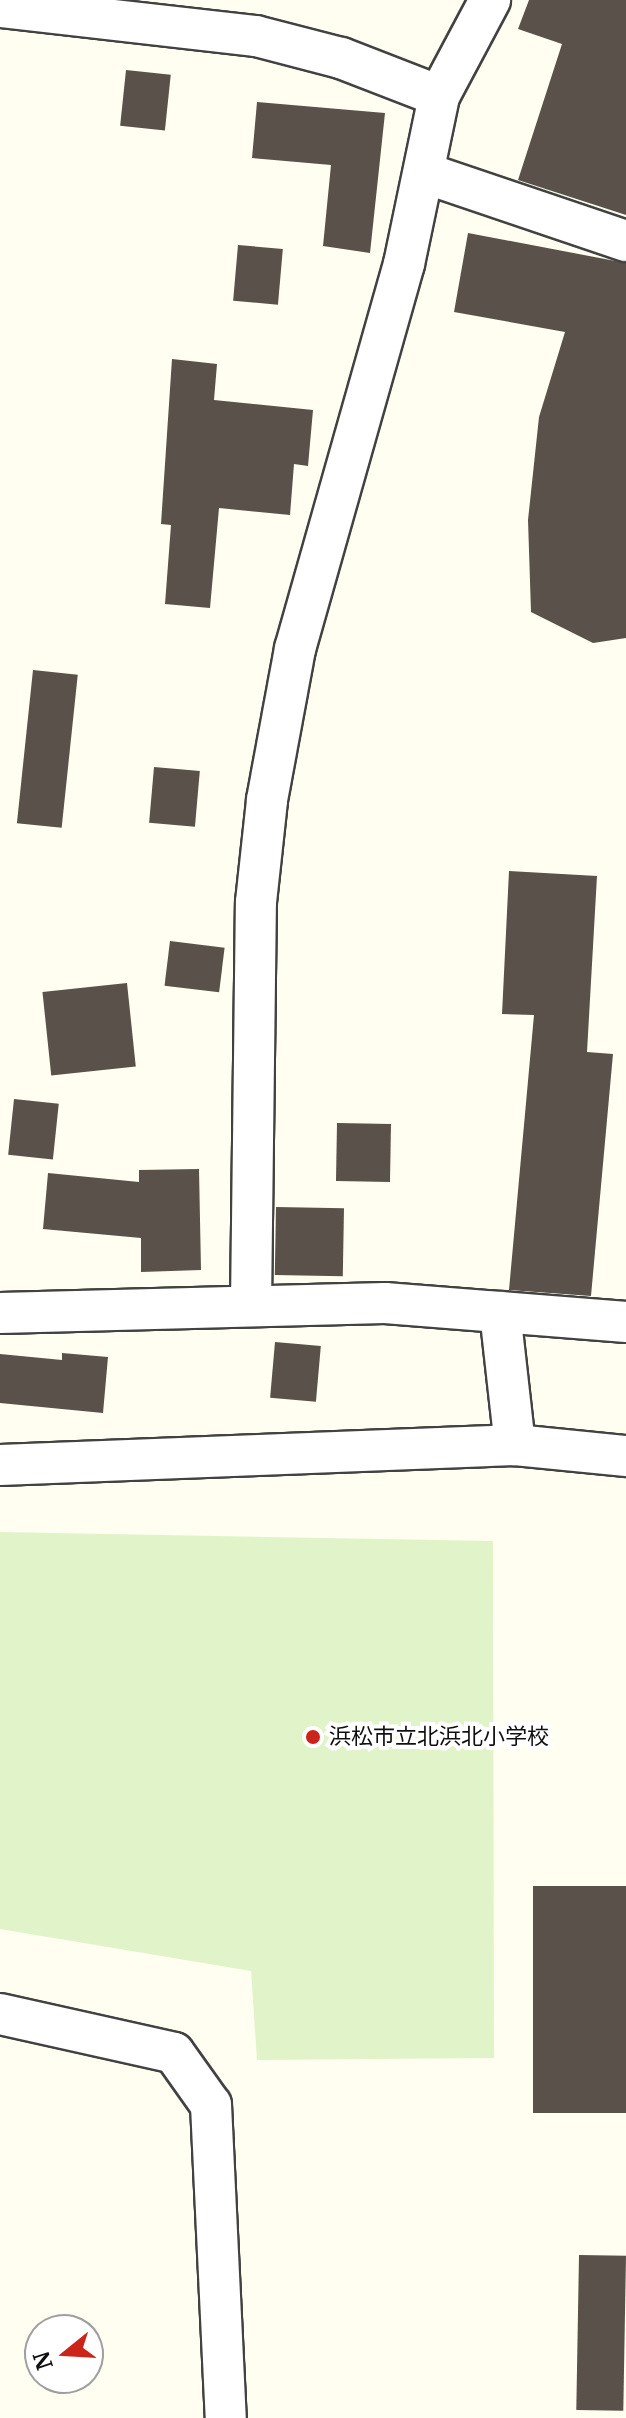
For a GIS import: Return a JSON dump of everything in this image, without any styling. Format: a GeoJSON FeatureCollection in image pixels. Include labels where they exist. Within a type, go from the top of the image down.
{"type":"FeatureCollection","features":[{"type":"Feature","properties":{"kind":"street"},"geometry":{"type":"LineString","coordinates":[[251,1305],[256,902],[267,800],[295,649],[425,173],[439,96],[490,0]]}},
{"type":"Feature","properties":{"kind":"street"},"geometry":{"type":"LineString","coordinates":[[0,7],[97,7],[256,36],[341,58],[439,96]]}},
{"type":"Feature","properties":{"kind":"street"},"geometry":{"type":"LineString","coordinates":[[425,173],[626,241]]}},
{"type":"Feature","properties":{"kind":"street"},"geometry":{"type":"LineString","coordinates":[[0,1313],[385,1303],[626,1322]]}},
{"type":"Feature","properties":{"kind":"street"},"geometry":{"type":"LineString","coordinates":[[500,1312],[515,1445]]}},
{"type":"Feature","properties":{"kind":"street"},"geometry":{"type":"LineString","coordinates":[[0,1465],[515,1445],[626,1456]]}},
{"type":"Feature","properties":{"kind":"street"},"geometry":{"type":"LineString","coordinates":[[0,2014],[174,2053],[211,2105],[226,2418]]}},
{"type":"Feature","properties":{"kind":"green space"},"geometry":{"type":"Polygon","coordinates":[[[0,1532],[493,1541],[494,2058],[257,2060],[251,1971],[0,1929],[0,1532]]]}},
{"type":"Feature","properties":{"kind":"building"},"geometry":{"type":"Polygon","coordinates":[[[529,0],[626,0],[626,215],[518,180],[562,44],[518,29],[529,0]]]}},
{"type":"Feature","properties":{"kind":"building"},"geometry":{"type":"Polygon","coordinates":[[[126,70],[171,75],[165,130],[120,126],[126,70]]]}},
{"type":"Feature","properties":{"kind":"building"},"geometry":{"type":"Polygon","coordinates":[[[257,102],[385,113],[370,253],[323,246],[331,165],[252,158],[257,102]]]}},
{"type":"Feature","properties":{"kind":"building"},"geometry":{"type":"Polygon","coordinates":[[[468,233],[626,263],[626,638],[593,643],[531,612],[528,520],[539,417],[565,332],[454,312],[468,233]]]}},
{"type":"Feature","properties":{"kind":"building"},"geometry":{"type":"Polygon","coordinates":[[[238,245],[283,249],[278,305],[233,301],[238,245]]]}},
{"type":"Feature","properties":{"kind":"building"},"geometry":{"type":"Polygon","coordinates":[[[172,359],[217,364],[214,400],[313,410],[308,466],[294,464],[290,515],[219,508],[210,608],[165,604],[171,525],[161,524],[172,359]]]}},
{"type":"Feature","properties":{"kind":"building"},"geometry":{"type":"Polygon","coordinates":[[[33,670],[78,675],[62,828],[17,823],[33,670]]]}},
{"type":"Feature","properties":{"kind":"building"},"geometry":{"type":"Polygon","coordinates":[[[154,767],[200,771],[195,827],[149,823],[154,767]]]}},
{"type":"Feature","properties":{"kind":"building"},"geometry":{"type":"Polygon","coordinates":[[[509,871],[597,876],[587,1052],[613,1054],[591,1296],[509,1290],[534,1015],[502,1014],[509,871]]]}},
{"type":"Feature","properties":{"kind":"building"},"geometry":{"type":"Polygon","coordinates":[[[170,941],[225,948],[219,992],[165,986],[170,941]]]}},
{"type":"Feature","properties":{"kind":"building"},"geometry":{"type":"Polygon","coordinates":[[[127,983],[136,1067],[51,1075],[42,992],[127,983]]]}},
{"type":"Feature","properties":{"kind":"building"},"geometry":{"type":"Polygon","coordinates":[[[14,1099],[59,1104],[53,1159],[8,1155],[14,1099]]]}},
{"type":"Feature","properties":{"kind":"building"},"geometry":{"type":"Polygon","coordinates":[[[337,1123],[391,1124],[390,1182],[336,1181],[337,1123]]]}},
{"type":"Feature","properties":{"kind":"building"},"geometry":{"type":"Polygon","coordinates":[[[199,1169],[201,1270],[141,1272],[141,1238],[43,1229],[48,1173],[139,1182],[139,1170],[199,1169]]]}},
{"type":"Feature","properties":{"kind":"building"},"geometry":{"type":"Polygon","coordinates":[[[276,1207],[344,1208],[343,1276],[275,1275],[276,1207]]]}},
{"type":"Feature","properties":{"kind":"building"},"geometry":{"type":"Polygon","coordinates":[[[275,1342],[321,1346],[316,1402],[270,1398],[275,1342]]]}},
{"type":"Feature","properties":{"kind":"building"},"geometry":{"type":"Polygon","coordinates":[[[62,1353],[108,1357],[103,1413],[0,1403],[0,1354],[62,1360],[62,1353]]]}},
{"type":"Feature","properties":{"kind":"building"},"geometry":{"type":"Polygon","coordinates":[[[533,1886],[626,1886],[626,2113],[533,2113],[533,1886]]]}},
{"type":"Feature","properties":{"kind":"building"},"geometry":{"type":"Polygon","coordinates":[[[579,2255],[626,2256],[623,2411],[576,2410],[579,2255]]]}},
{"type":"Feature","properties":{"kind":"place","name":"浜松市立北浜北小学校"},"geometry":{"type":"Point","coordinates":[313,1737]}}]}
